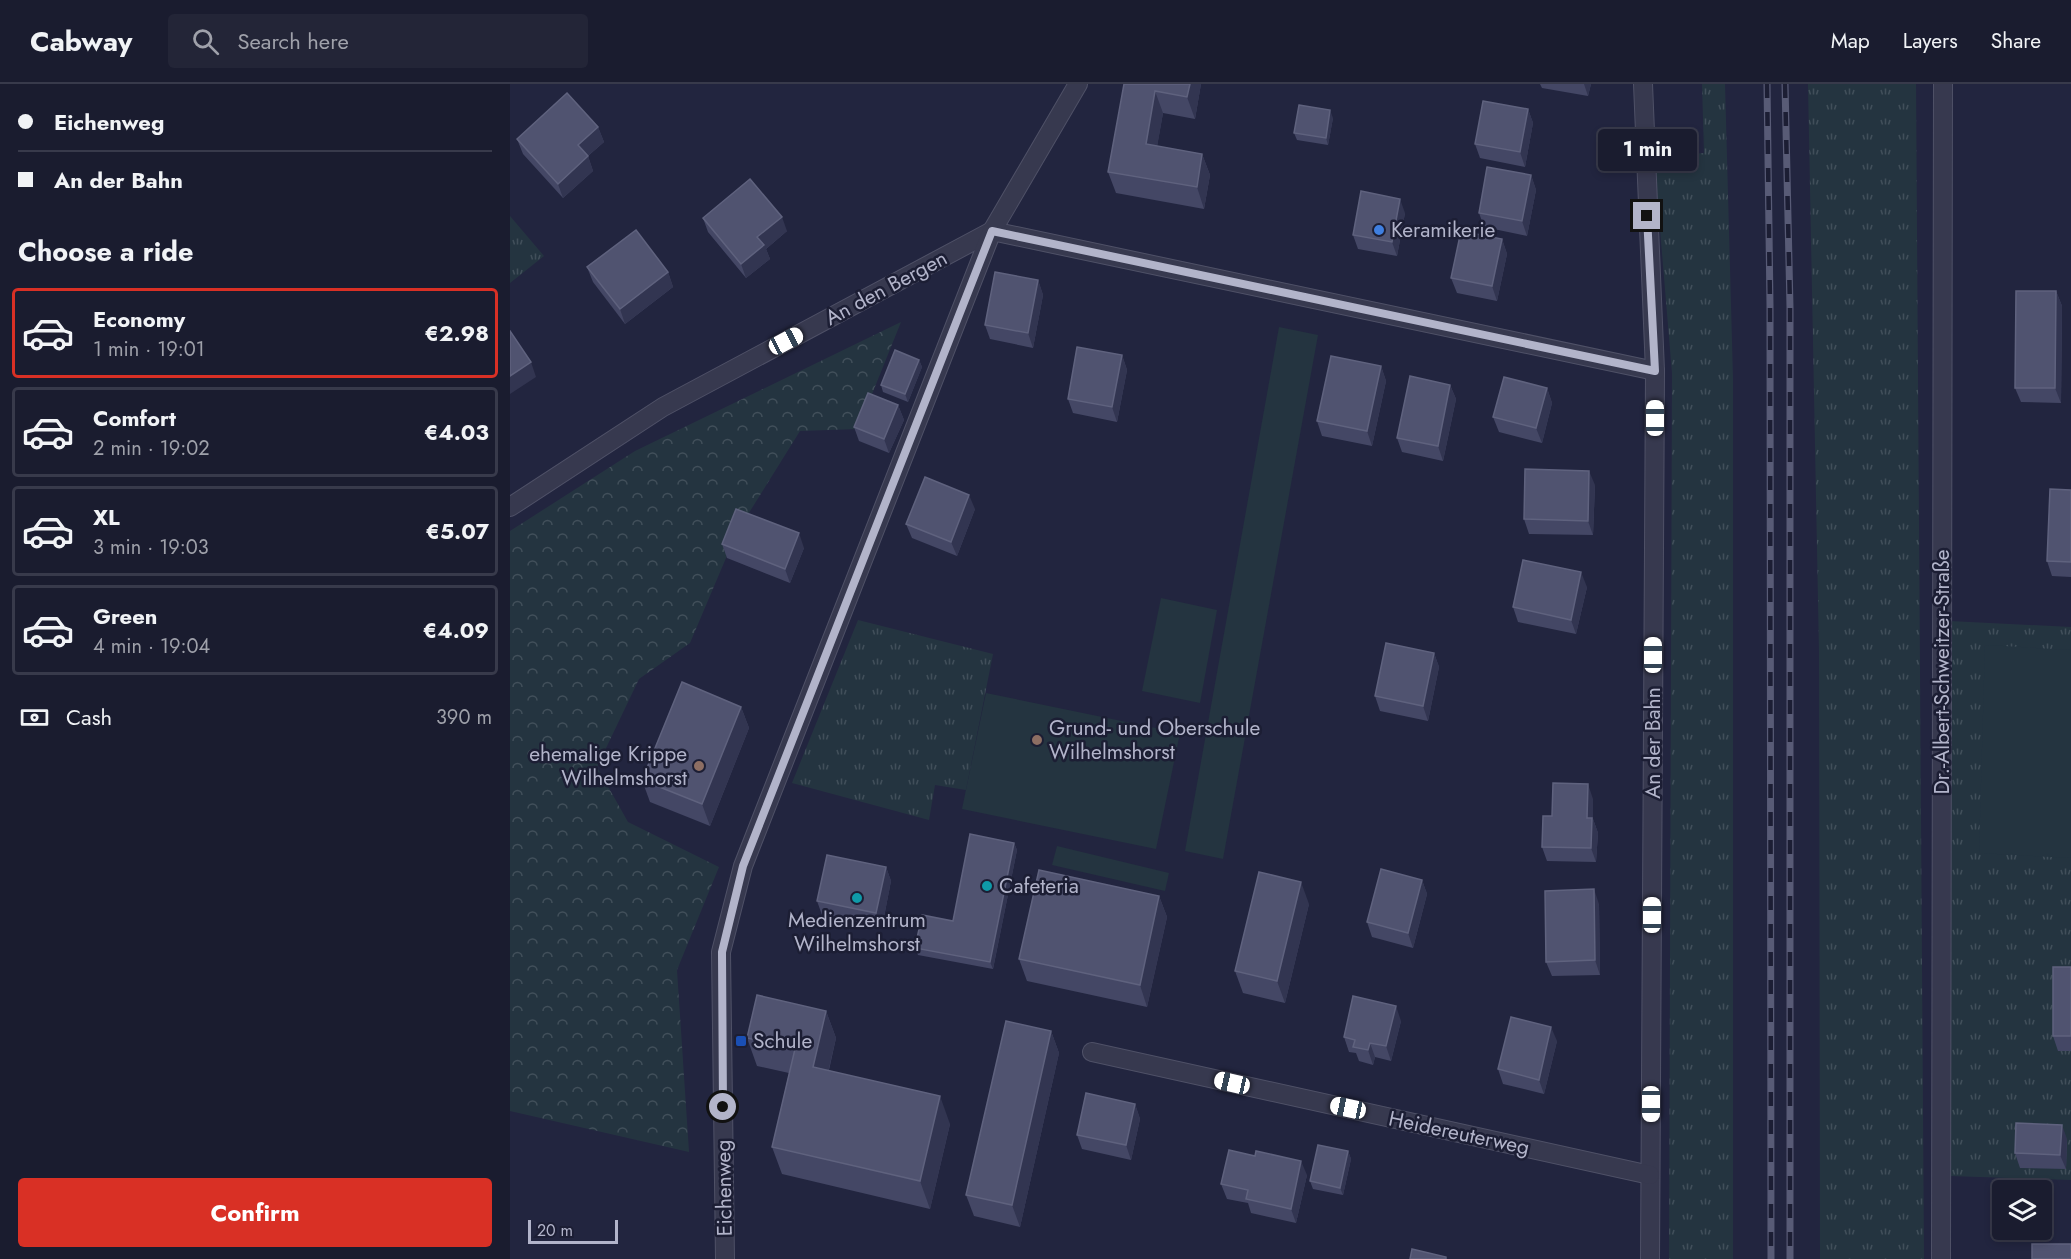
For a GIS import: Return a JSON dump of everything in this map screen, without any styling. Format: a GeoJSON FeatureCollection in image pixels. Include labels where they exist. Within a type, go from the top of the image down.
{"type":"FeatureCollection","features":[{"type":"Feature","properties":{"kind":"street"},"geometry":{"type":"LineString","coordinates":[[1078,84],[992,231],[1655,371]]}},
{"type":"Feature","properties":{"kind":"street","name":"An der Bahn"},"geometry":{"type":"LineString","coordinates":[[1643,84],[1655,371],[1650,1259]]}},
{"type":"Feature","properties":{"kind":"street","name":"Dr.-Albert-Schweitzer-Straße"},"geometry":{"type":"LineString","coordinates":[[1941,1259],[1943,84]]}},
{"type":"Feature","properties":{"kind":"street","name":"An den Bergen"},"geometry":{"type":"LineString","coordinates":[[510,507],[663,407],[992,231]]}},
{"type":"Feature","properties":{"kind":"street","name":"Eichenweg"},"geometry":{"type":"LineString","coordinates":[[725,1259],[722,952],[743,866],[992,231]]}},
{"type":"Feature","properties":{"kind":"street","name":"Heidereuterweg"},"geometry":{"type":"LineString","coordinates":[[1092,1052],[1650,1175]]}},
{"type":"Feature","properties":{"kind":"green space"},"geometry":{"type":"Polygon","coordinates":[[[1702,84],[1725,84],[1733,379],[1733,1259],[1669,1259],[1672,373],[1654,157],[1704,153],[1702,84]]]}},
{"type":"Feature","properties":{"kind":"green space"},"geometry":{"type":"Polygon","coordinates":[[[1808,84],[1916,84],[1924,1259],[1820,1259],[1819,651],[1808,84]]]}},
{"type":"Feature","properties":{"kind":"green space"},"geometry":{"type":"Polygon","coordinates":[[[510,216],[544,256],[510,283],[510,216]]]}},
{"type":"Feature","properties":{"kind":"green space"},"geometry":{"type":"Polygon","coordinates":[[[901,322],[858,429],[800,431],[737,532],[690,643],[639,679],[597,767],[628,822],[719,867],[677,970],[689,1152],[510,1111],[510,531],[635,451],[901,322]]]}},
{"type":"Feature","properties":{"kind":"green space"},"geometry":{"type":"Polygon","coordinates":[[[1279,327],[1318,335],[1223,859],[1185,851],[1279,327]]]}},
{"type":"Feature","properties":{"kind":"green space"},"geometry":{"type":"Polygon","coordinates":[[[1161,598],[1217,610],[1200,703],[1142,691],[1161,598]]]}},
{"type":"Feature","properties":{"kind":"green space"},"geometry":{"type":"Polygon","coordinates":[[[858,620],[993,654],[966,790],[935,785],[929,820],[792,783],[858,620]]]}},
{"type":"Feature","properties":{"kind":"green space"},"geometry":{"type":"Polygon","coordinates":[[[1949,621],[2071,627],[2071,1180],[1950,1176],[1949,621]]]}},
{"type":"Feature","properties":{"kind":"green space"},"geometry":{"type":"Polygon","coordinates":[[[1985,645],[2071,650],[2071,858],[1979,853],[1985,645]]]}},
{"type":"Feature","properties":{"kind":"green space"},"geometry":{"type":"Polygon","coordinates":[[[986,693],[1180,733],[1156,849],[962,809],[986,693]]]}},
{"type":"Feature","properties":{"kind":"green space"},"geometry":{"type":"Polygon","coordinates":[[[1057,846],[1169,873],[1165,891],[1052,865],[1057,846]]]}},
{"type":"Feature","properties":{"kind":"building"},"geometry":{"type":"Polygon","coordinates":[[[1124,84],[1190,84],[1187,97],[1155,91],[1146,144],[1202,154],[1197,187],[1108,172],[1124,84]]]}},
{"type":"Feature","properties":{"kind":"building"},"geometry":{"type":"Polygon","coordinates":[[[567,93],[598,127],[578,145],[588,156],[558,184],[517,139],[567,93]]]}},
{"type":"Feature","properties":{"kind":"building"},"geometry":{"type":"Polygon","coordinates":[[[1483,101],[1528,109],[1520,152],[1475,144],[1483,101]]]}},
{"type":"Feature","properties":{"kind":"building"},"geometry":{"type":"Polygon","coordinates":[[[1299,105],[1330,110],[1326,138],[1294,133],[1299,105]]]}},
{"type":"Feature","properties":{"kind":"building"},"geometry":{"type":"Polygon","coordinates":[[[1487,167],[1531,175],[1522,221],[1479,213],[1487,167]]]}},
{"type":"Feature","properties":{"kind":"building"},"geometry":{"type":"Polygon","coordinates":[[[750,179],[782,217],[757,237],[764,245],[741,264],[703,218],[750,179]]]}},
{"type":"Feature","properties":{"kind":"building"},"geometry":{"type":"Polygon","coordinates":[[[1361,191],[1400,199],[1392,242],[1353,235],[1361,191]]]}},
{"type":"Feature","properties":{"kind":"building"},"geometry":{"type":"Polygon","coordinates":[[[636,230],[668,272],[620,309],[587,267],[636,230]]]}},
{"type":"Feature","properties":{"kind":"building"},"geometry":{"type":"Polygon","coordinates":[[[1461,231],[1502,239],[1492,286],[1451,278],[1461,231]]]}},
{"type":"Feature","properties":{"kind":"building"},"geometry":{"type":"Polygon","coordinates":[[[995,272],[1038,280],[1028,333],[985,325],[995,272]]]}},
{"type":"Feature","properties":{"kind":"building"},"geometry":{"type":"Polygon","coordinates":[[[2016,291],[2056,291],[2055,388],[2015,388],[2016,291]]]}},
{"type":"Feature","properties":{"kind":"building"},"geometry":{"type":"Polygon","coordinates":[[[510,331],[531,362],[510,376],[510,331]]]}},
{"type":"Feature","properties":{"kind":"building"},"geometry":{"type":"Polygon","coordinates":[[[1077,347],[1122,355],[1112,407],[1068,399],[1077,347]]]}},
{"type":"Feature","properties":{"kind":"building"},"geometry":{"type":"Polygon","coordinates":[[[895,350],[919,360],[905,394],[881,385],[895,350]]]}},
{"type":"Feature","properties":{"kind":"building"},"geometry":{"type":"Polygon","coordinates":[[[1331,356],[1381,366],[1367,431],[1317,421],[1331,356]]]}},
{"type":"Feature","properties":{"kind":"building"},"geometry":{"type":"Polygon","coordinates":[[[1410,376],[1450,385],[1438,446],[1397,438],[1410,376]]]}},
{"type":"Feature","properties":{"kind":"building"},"geometry":{"type":"Polygon","coordinates":[[[1504,377],[1547,388],[1536,428],[1493,417],[1504,377]]]}},
{"type":"Feature","properties":{"kind":"building"},"geometry":{"type":"Polygon","coordinates":[[[868,393],[898,405],[884,439],[854,427],[868,393]]]}},
{"type":"Feature","properties":{"kind":"building"},"geometry":{"type":"Polygon","coordinates":[[[1525,469],[1589,471],[1588,521],[1524,519],[1525,469]]]}},
{"type":"Feature","properties":{"kind":"building"},"geometry":{"type":"Polygon","coordinates":[[[925,477],[969,495],[951,542],[906,524],[925,477]]]}},
{"type":"Feature","properties":{"kind":"building"},"geometry":{"type":"Polygon","coordinates":[[[2050,489],[2071,490],[2071,562],[2047,561],[2050,489]]]}},
{"type":"Feature","properties":{"kind":"building"},"geometry":{"type":"Polygon","coordinates":[[[736,509],[799,533],[785,569],[722,544],[736,509]]]}},
{"type":"Feature","properties":{"kind":"building"},"geometry":{"type":"Polygon","coordinates":[[[1523,560],[1581,572],[1571,620],[1513,607],[1523,560]]]}},
{"type":"Feature","properties":{"kind":"building"},"geometry":{"type":"Polygon","coordinates":[[[1386,643],[1434,653],[1423,706],[1375,696],[1386,643]]]}},
{"type":"Feature","properties":{"kind":"building","name":"ehemalige Krippe Wilhelmshorst"},"geometry":{"type":"Polygon","coordinates":[[[682,682],[741,707],[702,804],[642,780],[682,682]]]}},
{"type":"Feature","properties":{"kind":"building"},"geometry":{"type":"Polygon","coordinates":[[[1553,783],[1588,784],[1587,818],[1592,818],[1591,848],[1542,847],[1543,816],[1552,816],[1553,783]]]}},
{"type":"Feature","properties":{"kind":"building","name":"Cafeteria"},"geometry":{"type":"Polygon","coordinates":[[[970,834],[1014,843],[990,962],[915,948],[922,915],[953,921],[970,834]]]}},
{"type":"Feature","properties":{"kind":"building","name":"Medienzentrum Wilhelmshorst"},"geometry":{"type":"Polygon","coordinates":[[[827,855],[886,867],[876,913],[817,901],[827,855]]]}},
{"type":"Feature","properties":{"kind":"building"},"geometry":{"type":"Polygon","coordinates":[[[1381,869],[1422,880],[1408,933],[1367,922],[1381,869]]]}},
{"type":"Feature","properties":{"kind":"building"},"geometry":{"type":"Polygon","coordinates":[[[1039,870],[1159,896],[1140,985],[1019,959],[1039,870]]]}},
{"type":"Feature","properties":{"kind":"building"},"geometry":{"type":"Polygon","coordinates":[[[1259,872],[1301,882],[1277,981],[1235,971],[1259,872]]]}},
{"type":"Feature","properties":{"kind":"building"},"geometry":{"type":"Polygon","coordinates":[[[1594,889],[1595,960],[1546,962],[1545,891],[1594,889]]]}},
{"type":"Feature","properties":{"kind":"building"},"geometry":{"type":"Polygon","coordinates":[[[2053,967],[2071,967],[2071,1036],[2053,1036],[2053,967]]]}},
{"type":"Feature","properties":{"kind":"building"},"geometry":{"type":"Polygon","coordinates":[[[757,995],[826,1011],[813,1067],[940,1096],[920,1181],[772,1147],[795,1049],[747,1038],[757,995]]]}},
{"type":"Feature","properties":{"kind":"building"},"geometry":{"type":"Polygon","coordinates":[[[1353,996],[1396,1006],[1386,1046],[1370,1043],[1368,1050],[1353,1047],[1355,1040],[1344,1037],[1353,996]]]}},
{"type":"Feature","properties":{"kind":"building"},"geometry":{"type":"Polygon","coordinates":[[[1511,1017],[1551,1027],[1539,1080],[1498,1069],[1511,1017]]]}},
{"type":"Feature","properties":{"kind":"building"},"geometry":{"type":"Polygon","coordinates":[[[1006,1021],[1051,1031],[1012,1205],[966,1195],[1006,1021]]]}},
{"type":"Feature","properties":{"kind":"building"},"geometry":{"type":"Polygon","coordinates":[[[1086,1093],[1135,1104],[1126,1145],[1077,1135],[1086,1093]]]}},
{"type":"Feature","properties":{"kind":"building"},"geometry":{"type":"Polygon","coordinates":[[[2016,1123],[2062,1125],[2060,1155],[2015,1153],[2016,1123]]]}},
{"type":"Feature","properties":{"kind":"building"},"geometry":{"type":"Polygon","coordinates":[[[1318,1145],[1348,1151],[1340,1188],[1310,1181],[1318,1145]]]}},
{"type":"Feature","properties":{"kind":"building"},"geometry":{"type":"Polygon","coordinates":[[[1229,1150],[1255,1156],[1256,1151],[1301,1161],[1291,1209],[1246,1199],[1248,1190],[1221,1184],[1229,1150]]]}},
{"type":"Feature","properties":{"kind":"building"},"geometry":{"type":"Polygon","coordinates":[[[2032,1244],[2071,1244],[2071,1259],[2032,1259],[2032,1244]]]}},
{"type":"Feature","properties":{"kind":"building"},"geometry":{"type":"Polygon","coordinates":[[[1412,1249],[1446,1257],[1446,1259],[1410,1259],[1412,1249]]]}},
{"type":"Feature","properties":{"kind":"railway"},"geometry":{"type":"LineString","coordinates":[[1767,84],[1770,305],[1771,1259]]}},
{"type":"Feature","properties":{"kind":"railway"},"geometry":{"type":"LineString","coordinates":[[1785,84],[1790,307],[1790,1259]]}},
{"type":"Feature","properties":{"kind":"place","name":"Keramikerie"},"geometry":{"type":"Point","coordinates":[1379,230]}},
{"type":"Feature","properties":{"kind":"place","name":"Grund- und Oberschule Wilhelmshorst"},"geometry":{"type":"Point","coordinates":[1037,740]}},
{"type":"Feature","properties":{"kind":"place","name":"ehemalige Krippe Wilhelmshorst"},"geometry":{"type":"Point","coordinates":[699,766]}},
{"type":"Feature","properties":{"kind":"place","name":"Cafeteria"},"geometry":{"type":"Point","coordinates":[987,886]}},
{"type":"Feature","properties":{"kind":"place","name":"Medienzentrum Wilhelmshorst"},"geometry":{"type":"Point","coordinates":[857,898]}},
{"type":"Feature","properties":{"kind":"place","name":"Schule"},"geometry":{"type":"Point","coordinates":[741,1041]}},
{"type":"Feature","properties":{"kind":"route"},"geometry":{"type":"LineString","coordinates":[[723,1107],[722,952],[743,866],[992,231],[1655,371],[1647,216]]}}]}
